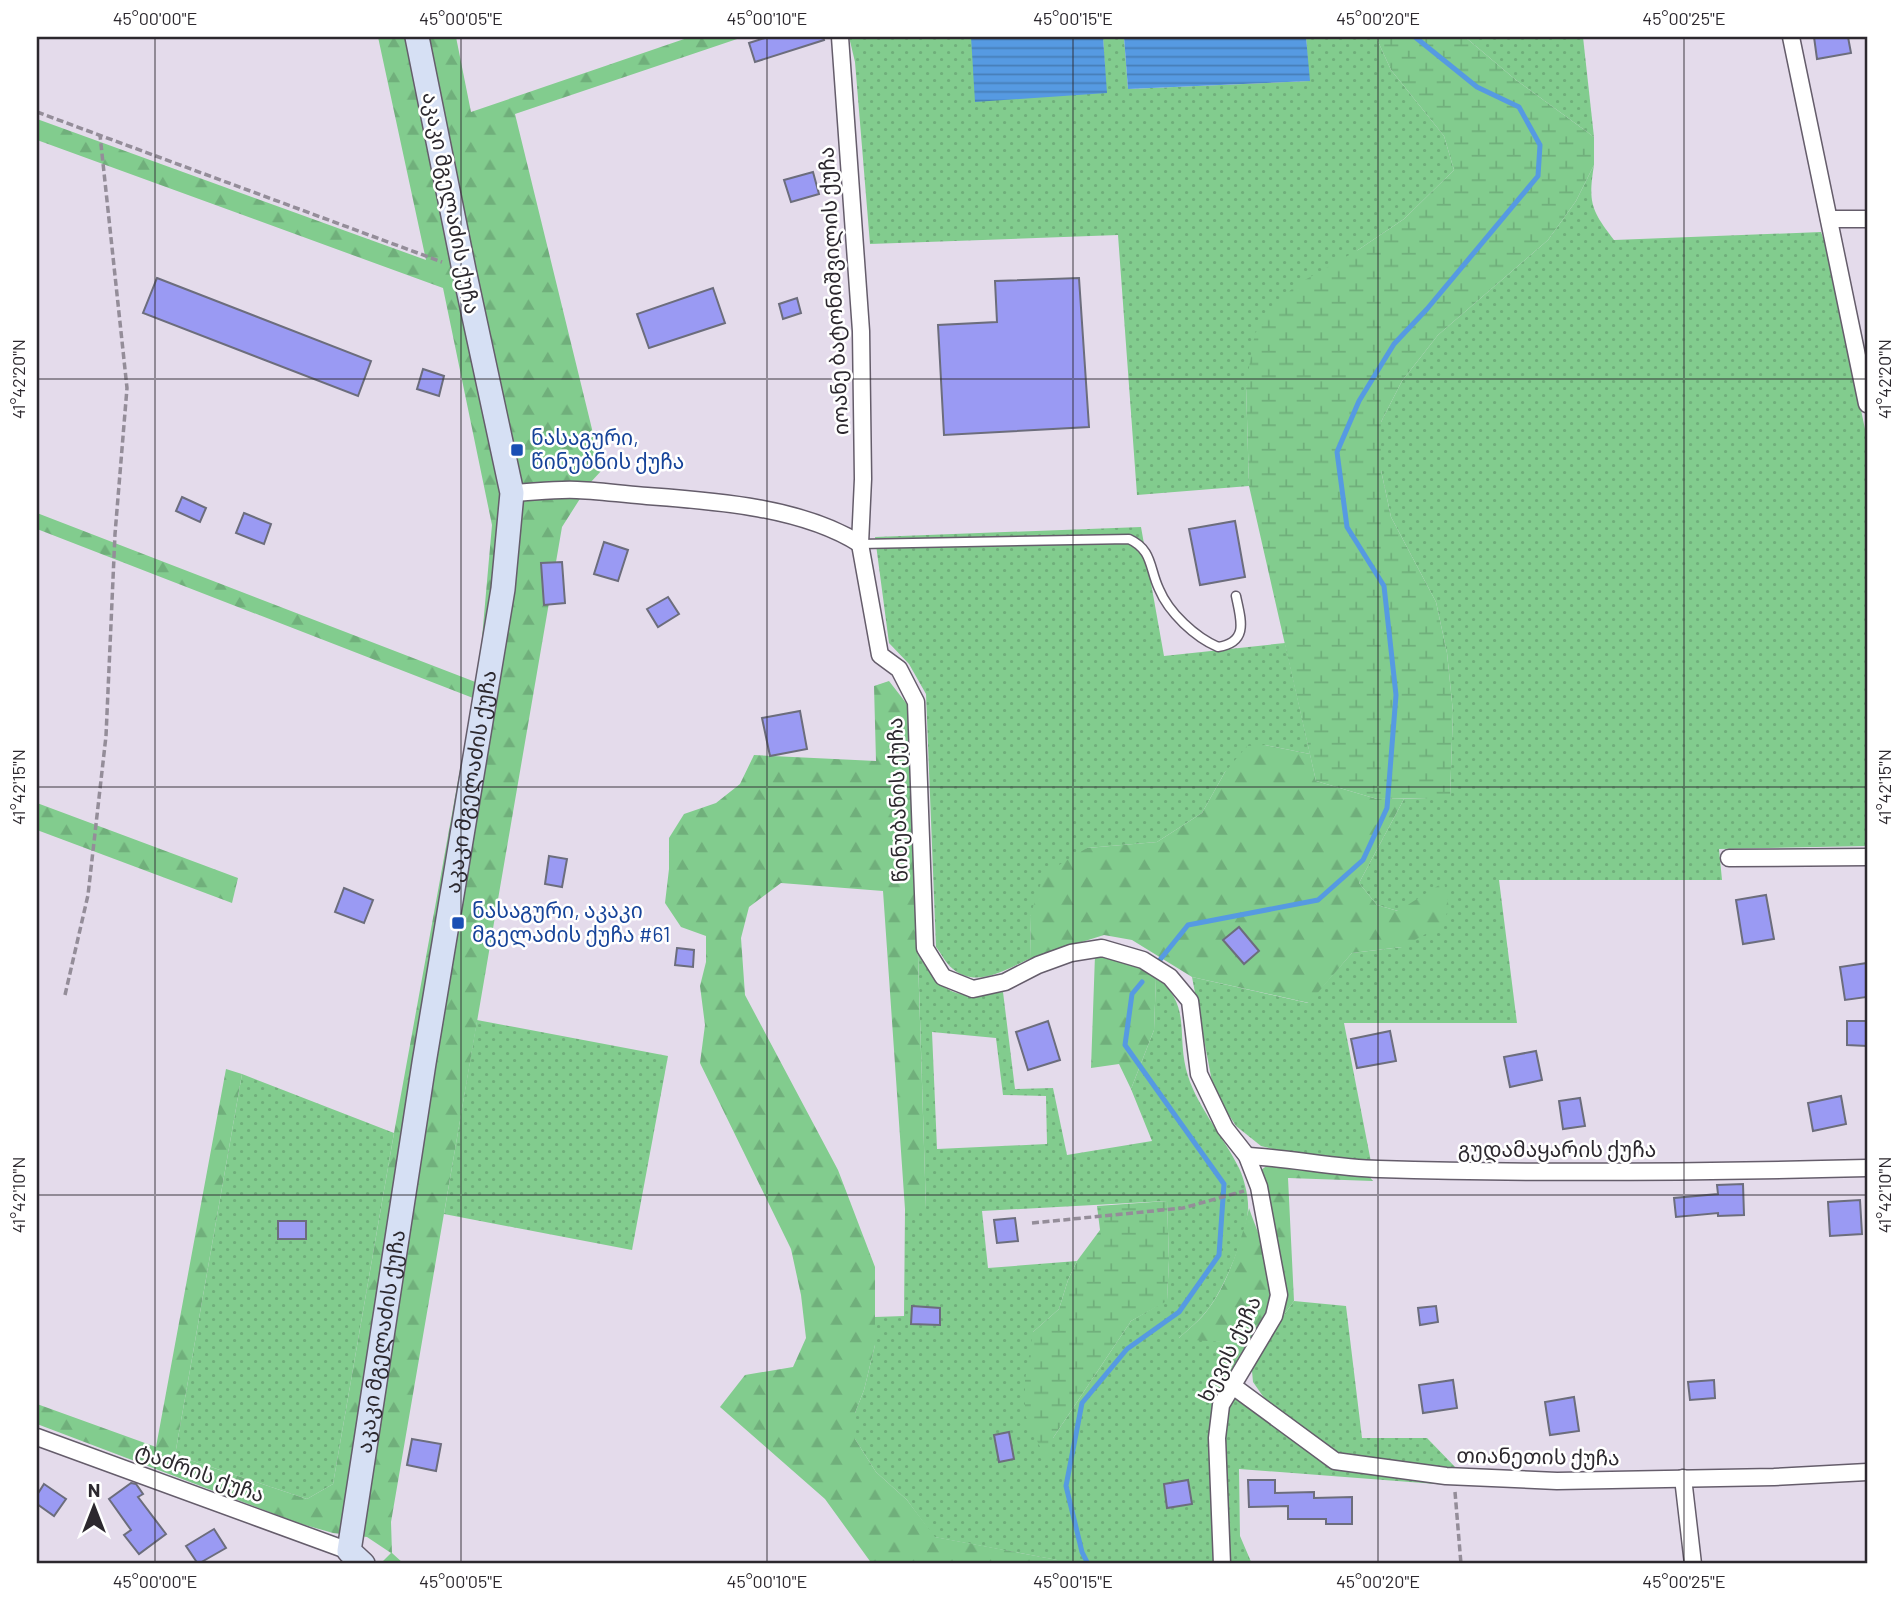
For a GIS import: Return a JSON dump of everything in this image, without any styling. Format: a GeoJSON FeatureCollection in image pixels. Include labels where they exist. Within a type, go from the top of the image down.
{"type":"FeatureCollection","features":[{"type":"Feature","properties":{"kind":"street","name":"აკაკი მგელაძის ქუჩა"},"geometry":{"type":"LineString","coordinates":[[356,1558],[424,1063],[503,589],[512,493],[417,37]]}},
{"type":"Feature","properties":{"kind":"street","name":"იოანე ბატონიშვილის ქუჩა"},"geometry":{"type":"LineString","coordinates":[[840,37],[861,331],[863,479],[860,544]]}},
{"type":"Feature","properties":{"kind":"street"},"geometry":{"type":"LineString","coordinates":[[1791,37],[1867,404]]}},
{"type":"Feature","properties":{"kind":"street"},"geometry":{"type":"LineString","coordinates":[[1829,219],[1867,219]]}},
{"type":"Feature","properties":{"kind":"street"},"geometry":{"type":"LineString","coordinates":[[512,493],[576,490],[677,498],[801,519],[842,533],[860,544]]}},
{"type":"Feature","properties":{"kind":"street","name":"წინუბანის ქუჩა"},"geometry":{"type":"LineString","coordinates":[[860,544],[880,655],[899,669],[916,702],[925,948],[943,977],[973,989],[1005,982],[1038,965],[1071,953],[1102,947],[1152,965],[1170,977],[1190,1001],[1199,1074],[1226,1128],[1247,1156]]}},
{"type":"Feature","properties":{"kind":"street"},"geometry":{"type":"LineString","coordinates":[[1729,858],[1867,857]]}},
{"type":"Feature","properties":{"kind":"street","name":"გუდამაყარის ქუჩა"},"geometry":{"type":"LineString","coordinates":[[1247,1156],[1376,1169],[1731,1172],[1867,1168]]}},
{"type":"Feature","properties":{"kind":"street","name":"ხევის ქუჩა"},"geometry":{"type":"LineString","coordinates":[[1222,1564],[1217,1438],[1221,1405],[1274,1316],[1279,1295],[1258,1187],[1247,1156]]}},
{"type":"Feature","properties":{"kind":"street","name":"თიანეთის ქუჩა"},"geometry":{"type":"LineString","coordinates":[[1233,1386],[1335,1461],[1454,1476],[1557,1481],[1774,1477],[1867,1472]]}},
{"type":"Feature","properties":{"kind":"street","name":"ტაძრის ქუჩა"},"geometry":{"type":"LineString","coordinates":[[37,1437],[356,1558]]}},
{"type":"Feature","properties":{"kind":"street"},"geometry":{"type":"LineString","coordinates":[[1683,1478],[1693,1564]]}},
{"type":"Feature","properties":{"kind":"lane"},"geometry":{"type":"LineString","coordinates":[[860,544],[1129,539],[1140,544],[1150,559],[1159,589],[1169,605],[1191,629],[1218,647],[1231,645],[1239,636],[1242,623],[1237,596]]}},
{"type":"Feature","properties":{"kind":"path"},"geometry":{"type":"LineString","coordinates":[[37,112],[464,270]]}},
{"type":"Feature","properties":{"kind":"path"},"geometry":{"type":"LineString","coordinates":[[65,995],[88,895],[106,736],[115,534],[127,388],[100,135]]}},
{"type":"Feature","properties":{"kind":"path"},"geometry":{"type":"LineString","coordinates":[[1032,1223],[1183,1208],[1258,1187]]}},
{"type":"Feature","properties":{"kind":"path"},"geometry":{"type":"LineString","coordinates":[[1454,1476],[1461,1564]]}},
{"type":"Feature","properties":{"kind":"green space"},"geometry":{"type":"Polygon","coordinates":[[[378,37],[456,37],[471,112],[690,37],[743,37],[515,114],[602,470],[590,483],[562,527],[391,1522],[392,1553],[404,1564],[380,1564],[391,1553],[367,1537],[333,1533],[298,1523],[37,1424],[37,1404],[156,1447],[226,1069],[242,1074],[175,1455],[307,1499],[333,1484],[473,698],[37,529],[37,513],[478,683],[492,525],[443,288],[37,140],[37,119],[426,260],[378,37]]]}},
{"type":"Feature","properties":{"kind":"green space"},"geometry":{"type":"Polygon","coordinates":[[[849,37],[971,37],[1106,93],[1103,37],[1124,37],[1128,89],[1309,81],[1306,37],[1376,37],[1391,70],[1444,136],[1454,170],[1404,219],[1358,250],[1246,385],[1249,486],[1137,495],[1118,235],[870,244],[855,62],[849,37]]]}},
{"type":"Feature","properties":{"kind":"green space"},"geometry":{"type":"Polygon","coordinates":[[[1376,37],[1465,37],[1516,80],[1594,137],[1594,165],[1576,201],[1548,240],[1438,335],[1402,381],[1381,422],[1381,470],[1391,517],[1436,602],[1447,653],[1453,712],[1450,798],[1377,799],[1316,781],[1249,486],[1246,385],[1255,333],[1294,286],[1358,250],[1404,219],[1454,170],[1444,136],[1391,70],[1376,37]]]}},
{"type":"Feature","properties":{"kind":"green space"},"geometry":{"type":"Polygon","coordinates":[[[1465,37],[1583,37],[1594,137],[1516,80],[1465,37]]]}},
{"type":"Feature","properties":{"kind":"green space"},"geometry":{"type":"Polygon","coordinates":[[[1594,165],[1591,189],[1593,205],[1600,221],[1614,240],[1821,232],[1829,254],[1867,439],[1867,846],[1719,849],[1722,880],[1499,880],[1517,1023],[1344,1023],[1371,1162],[1289,1153],[1261,1146],[1236,1126],[1214,1092],[1192,977],[1308,1003],[1352,953],[1402,947],[1398,911],[1377,905],[1359,883],[1404,799],[1450,797],[1453,712],[1447,653],[1436,602],[1391,517],[1381,470],[1381,422],[1402,381],[1438,335],[1548,240],[1576,201],[1594,165]]]}},
{"type":"Feature","properties":{"kind":"green space"},"geometry":{"type":"Polygon","coordinates":[[[1141,527],[1164,656],[1285,643],[1310,754],[1265,745],[1225,772],[1202,813],[1157,842],[1087,848],[1030,916],[1031,958],[992,975],[962,975],[950,967],[936,947],[926,694],[909,664],[889,643],[875,537],[1141,527]]]}},
{"type":"Feature","properties":{"kind":"green space"},"geometry":{"type":"Polygon","coordinates":[[[889,681],[910,708],[926,1209],[905,1209],[883,891],[781,883],[749,907],[741,938],[745,995],[838,1170],[875,1267],[875,1345],[864,1390],[855,1413],[855,1439],[876,1472],[907,1500],[935,1537],[1058,1560],[1061,1564],[872,1564],[825,1499],[720,1407],[745,1375],[793,1367],[806,1338],[801,1295],[791,1249],[700,1063],[705,1025],[700,986],[706,962],[706,936],[681,927],[665,903],[669,838],[684,814],[716,803],[740,784],[754,755],[876,761],[874,686],[889,681]]]}},
{"type":"Feature","properties":{"kind":"green space"},"geometry":{"type":"Polygon","coordinates":[[[1265,745],[1310,754],[1316,781],[1377,799],[1404,799],[1359,883],[1377,905],[1398,911],[1444,882],[1449,908],[1442,925],[1402,947],[1352,953],[1309,1003],[1192,977],[1132,940],[1104,935],[1031,958],[1030,916],[1044,874],[1087,848],[1157,842],[1202,813],[1225,772],[1247,746],[1265,745]]]}},
{"type":"Feature","properties":{"kind":"green space"},"geometry":{"type":"Polygon","coordinates":[[[37,803],[238,878],[232,903],[37,830],[37,803]]]}},
{"type":"Feature","properties":{"kind":"green space"},"geometry":{"type":"Polygon","coordinates":[[[918,954],[935,978],[952,991],[974,995],[1003,992],[1015,1089],[1053,1088],[1067,1155],[1152,1141],[1131,1089],[1154,1030],[1156,977],[1167,987],[1174,997],[1181,1019],[1186,1069],[1190,1082],[1239,1168],[1248,1199],[1244,1232],[1221,1288],[1206,1312],[1179,1338],[1252,1344],[1219,1394],[1215,1564],[1061,1564],[1057,1560],[934,1537],[907,1500],[876,1472],[855,1439],[855,1413],[864,1390],[875,1345],[875,1317],[904,1316],[905,1209],[926,1209],[918,954]],[[932,1032],[937,1149],[1047,1144],[1046,1096],[1003,1095],[996,1038],[932,1032]],[[1167,1201],[982,1211],[988,1268],[1077,1261],[1059,1309],[1033,1332],[1053,1438],[1131,1321],[1167,1300],[1167,1201]]]}},
{"type":"Feature","properties":{"kind":"green space"},"geometry":{"type":"Polygon","coordinates":[[[1095,955],[1119,959],[1156,977],[1154,1030],[1131,1089],[1119,1064],[1091,1068],[1095,955]]]}},
{"type":"Feature","properties":{"kind":"green space"},"geometry":{"type":"Polygon","coordinates":[[[477,1020],[668,1056],[632,1250],[444,1214],[477,1020]]]}},
{"type":"Feature","properties":{"kind":"green space"},"geometry":{"type":"Polygon","coordinates":[[[242,1074],[394,1133],[333,1484],[307,1499],[175,1455],[242,1074]]]}},
{"type":"Feature","properties":{"kind":"green space"},"geometry":{"type":"Polygon","coordinates":[[[1272,1162],[1369,1176],[1373,1181],[1288,1178],[1294,1301],[1283,1316],[1284,1291],[1261,1170],[1272,1162]]]}},
{"type":"Feature","properties":{"kind":"green space"},"geometry":{"type":"Polygon","coordinates":[[[1167,1201],[1167,1301],[1131,1321],[1053,1438],[1047,1462],[1025,1415],[1025,1380],[1033,1332],[1059,1309],[1077,1261],[1100,1230],[1097,1206],[1167,1201]]]}},
{"type":"Feature","properties":{"kind":"green space"},"geometry":{"type":"Polygon","coordinates":[[[1249,1208],[1272,1277],[1272,1298],[1264,1322],[1252,1344],[1178,1339],[1206,1312],[1216,1298],[1238,1247],[1249,1208]]]}},
{"type":"Feature","properties":{"kind":"green space"},"geometry":{"type":"Polygon","coordinates":[[[1294,1301],[1346,1306],[1362,1438],[1427,1438],[1457,1469],[1336,1456],[1267,1402],[1253,1382],[1251,1360],[1294,1301]]]}},
{"type":"Feature","properties":{"kind":"green space"},"geometry":{"type":"Polygon","coordinates":[[[1234,1395],[1333,1466],[1449,1485],[1239,1469],[1240,1536],[1252,1564],[1228,1564],[1222,1440],[1226,1409],[1234,1395]]]}},
{"type":"Feature","properties":{"kind":"water"},"geometry":{"type":"Polygon","coordinates":[[[971,37],[1103,37],[1107,93],[975,102],[971,37]]]}},
{"type":"Feature","properties":{"kind":"water"},"geometry":{"type":"Polygon","coordinates":[[[1124,37],[1306,37],[1310,81],[1128,89],[1124,37]]]}},
{"type":"Feature","properties":{"kind":"building"},"geometry":{"type":"Polygon","coordinates":[[[768,37],[823,37],[824,40],[755,62],[749,43],[768,37]]]}},
{"type":"Feature","properties":{"kind":"building"},"geometry":{"type":"Polygon","coordinates":[[[1814,37],[1848,37],[1851,53],[1817,59],[1814,37]]]}},
{"type":"Feature","properties":{"kind":"building"},"geometry":{"type":"Polygon","coordinates":[[[813,172],[819,194],[791,202],[784,180],[813,172]]]}},
{"type":"Feature","properties":{"kind":"building"},"geometry":{"type":"Polygon","coordinates":[[[157,278],[371,361],[358,396],[143,313],[157,278]]]}},
{"type":"Feature","properties":{"kind":"building"},"geometry":{"type":"Polygon","coordinates":[[[1079,278],[1089,427],[944,435],[938,325],[997,322],[995,281],[1079,278]]]}},
{"type":"Feature","properties":{"kind":"building"},"geometry":{"type":"Polygon","coordinates":[[[713,288],[725,323],[649,348],[637,314],[713,288]]]}},
{"type":"Feature","properties":{"kind":"building"},"geometry":{"type":"Polygon","coordinates":[[[797,298],[801,313],[783,319],[779,304],[797,298]]]}},
{"type":"Feature","properties":{"kind":"building"},"geometry":{"type":"Polygon","coordinates":[[[423,369],[444,376],[439,396],[417,389],[423,369]]]}},
{"type":"Feature","properties":{"kind":"building"},"geometry":{"type":"Polygon","coordinates":[[[182,497],[206,508],[200,522],[176,511],[182,497]]]}},
{"type":"Feature","properties":{"kind":"building"},"geometry":{"type":"Polygon","coordinates":[[[244,513],[271,524],[264,544],[236,533],[244,513]]]}},
{"type":"Feature","properties":{"kind":"building"},"geometry":{"type":"Polygon","coordinates":[[[1235,521],[1245,577],[1200,585],[1189,529],[1235,521]]]}},
{"type":"Feature","properties":{"kind":"building"},"geometry":{"type":"Polygon","coordinates":[[[604,542],[628,550],[618,581],[594,574],[604,542]]]}},
{"type":"Feature","properties":{"kind":"building"},"geometry":{"type":"Polygon","coordinates":[[[562,562],[565,603],[544,605],[541,563],[562,562]]]}},
{"type":"Feature","properties":{"kind":"building"},"geometry":{"type":"Polygon","coordinates":[[[668,597],[679,614],[658,627],[647,609],[668,597]]]}},
{"type":"Feature","properties":{"kind":"building"},"geometry":{"type":"Polygon","coordinates":[[[800,711],[807,749],[770,756],[762,718],[800,711]]]}},
{"type":"Feature","properties":{"kind":"building"},"geometry":{"type":"Polygon","coordinates":[[[549,856],[567,859],[562,887],[545,884],[549,856]]]}},
{"type":"Feature","properties":{"kind":"building"},"geometry":{"type":"Polygon","coordinates":[[[344,888],[373,900],[364,923],[335,912],[344,888]]]}},
{"type":"Feature","properties":{"kind":"building"},"geometry":{"type":"Polygon","coordinates":[[[1766,895],[1774,939],[1743,944],[1736,900],[1766,895]]]}},
{"type":"Feature","properties":{"kind":"building"},"geometry":{"type":"Polygon","coordinates":[[[1239,927],[1259,951],[1244,964],[1223,940],[1239,927]]]}},
{"type":"Feature","properties":{"kind":"building"},"geometry":{"type":"Polygon","coordinates":[[[677,948],[694,950],[693,967],[675,965],[677,948]]]}},
{"type":"Feature","properties":{"kind":"building"},"geometry":{"type":"Polygon","coordinates":[[[1867,963],[1867,997],[1845,1000],[1840,967],[1867,963]]]}},
{"type":"Feature","properties":{"kind":"building"},"geometry":{"type":"Polygon","coordinates":[[[1048,1021],[1060,1060],[1028,1070],[1016,1032],[1048,1021]]]}},
{"type":"Feature","properties":{"kind":"building"},"geometry":{"type":"Polygon","coordinates":[[[1847,1021],[1867,1021],[1867,1046],[1847,1045],[1847,1021]]]}},
{"type":"Feature","properties":{"kind":"building"},"geometry":{"type":"Polygon","coordinates":[[[1390,1031],[1396,1061],[1357,1068],[1351,1039],[1390,1031]]]}},
{"type":"Feature","properties":{"kind":"building"},"geometry":{"type":"Polygon","coordinates":[[[1536,1051],[1542,1080],[1510,1087],[1504,1057],[1536,1051]]]}},
{"type":"Feature","properties":{"kind":"building"},"geometry":{"type":"Polygon","coordinates":[[[1841,1096],[1846,1124],[1813,1131],[1808,1103],[1841,1096]]]}},
{"type":"Feature","properties":{"kind":"building"},"geometry":{"type":"Polygon","coordinates":[[[1580,1098],[1585,1126],[1563,1129],[1559,1101],[1580,1098]]]}},
{"type":"Feature","properties":{"kind":"building"},"geometry":{"type":"Polygon","coordinates":[[[1743,1184],[1744,1215],[1718,1216],[1718,1213],[1676,1217],[1674,1198],[1718,1194],[1717,1185],[1743,1184]]]}},
{"type":"Feature","properties":{"kind":"building"},"geometry":{"type":"Polygon","coordinates":[[[1860,1200],[1862,1234],[1830,1236],[1828,1202],[1860,1200]]]}},
{"type":"Feature","properties":{"kind":"building"},"geometry":{"type":"Polygon","coordinates":[[[1015,1218],[1018,1241],[997,1243],[994,1220],[1015,1218]]]}},
{"type":"Feature","properties":{"kind":"building"},"geometry":{"type":"Polygon","coordinates":[[[278,1221],[306,1221],[306,1239],[278,1239],[278,1221]]]}},
{"type":"Feature","properties":{"kind":"building"},"geometry":{"type":"Polygon","coordinates":[[[912,1306],[940,1308],[940,1325],[911,1324],[912,1306]]]}},
{"type":"Feature","properties":{"kind":"building"},"geometry":{"type":"Polygon","coordinates":[[[1436,1306],[1438,1322],[1420,1325],[1418,1308],[1436,1306]]]}},
{"type":"Feature","properties":{"kind":"building"},"geometry":{"type":"Polygon","coordinates":[[[1453,1380],[1457,1408],[1423,1413],[1419,1385],[1453,1380]]]}},
{"type":"Feature","properties":{"kind":"building"},"geometry":{"type":"Polygon","coordinates":[[[1714,1380],[1715,1398],[1690,1400],[1688,1382],[1714,1380]]]}},
{"type":"Feature","properties":{"kind":"building"},"geometry":{"type":"Polygon","coordinates":[[[1574,1397],[1579,1431],[1550,1435],[1545,1402],[1574,1397]]]}},
{"type":"Feature","properties":{"kind":"building"},"geometry":{"type":"Polygon","coordinates":[[[1009,1432],[1014,1459],[999,1462],[994,1435],[1009,1432]]]}},
{"type":"Feature","properties":{"kind":"building"},"geometry":{"type":"Polygon","coordinates":[[[412,1439],[441,1444],[436,1471],[407,1465],[412,1439]]]}},
{"type":"Feature","properties":{"kind":"building"},"geometry":{"type":"Polygon","coordinates":[[[1188,1480],[1192,1504],[1167,1508],[1164,1484],[1188,1480]]]}},
{"type":"Feature","properties":{"kind":"building"},"geometry":{"type":"Polygon","coordinates":[[[1248,1480],[1275,1480],[1275,1493],[1314,1492],[1314,1498],[1352,1497],[1352,1524],[1326,1524],[1326,1519],[1288,1519],[1288,1506],[1249,1507],[1248,1480]]]}},
{"type":"Feature","properties":{"kind":"building"},"geometry":{"type":"Polygon","coordinates":[[[131,1483],[136,1484],[143,1494],[138,1497],[166,1534],[139,1554],[124,1535],[131,1530],[109,1499],[131,1483]]]}},
{"type":"Feature","properties":{"kind":"building"},"geometry":{"type":"Polygon","coordinates":[[[44,1484],[66,1499],[54,1516],[37,1504],[37,1495],[44,1484]]]}},
{"type":"Feature","properties":{"kind":"building"},"geometry":{"type":"Polygon","coordinates":[[[214,1529],[226,1548],[198,1564],[186,1546],[214,1529]]]}},
{"type":"Feature","properties":{"kind":"waterway"},"geometry":{"type":"LineString","coordinates":[[1159,961],[1188,925],[1318,900],[1363,860],[1387,808],[1396,695],[1384,586],[1347,527],[1337,452],[1359,401],[1394,344],[1427,309],[1538,176],[1540,145],[1519,107],[1477,87],[1415,37]]}},
{"type":"Feature","properties":{"kind":"waterway"},"geometry":{"type":"LineString","coordinates":[[1088,1564],[1082,1552],[1066,1486],[1082,1403],[1127,1349],[1179,1312],[1219,1255],[1224,1184],[1125,1045],[1132,994],[1142,982]]}},
{"type":"Feature","properties":{"kind":"place","name":"ნასაგური, წინუბნის ქუჩა"},"geometry":{"type":"Point","coordinates":[517,450]}},
{"type":"Feature","properties":{"kind":"place","name":"ნასაგური, აკაკი მგელაძის ქუჩა #61"},"geometry":{"type":"Point","coordinates":[458,923]}}]}
